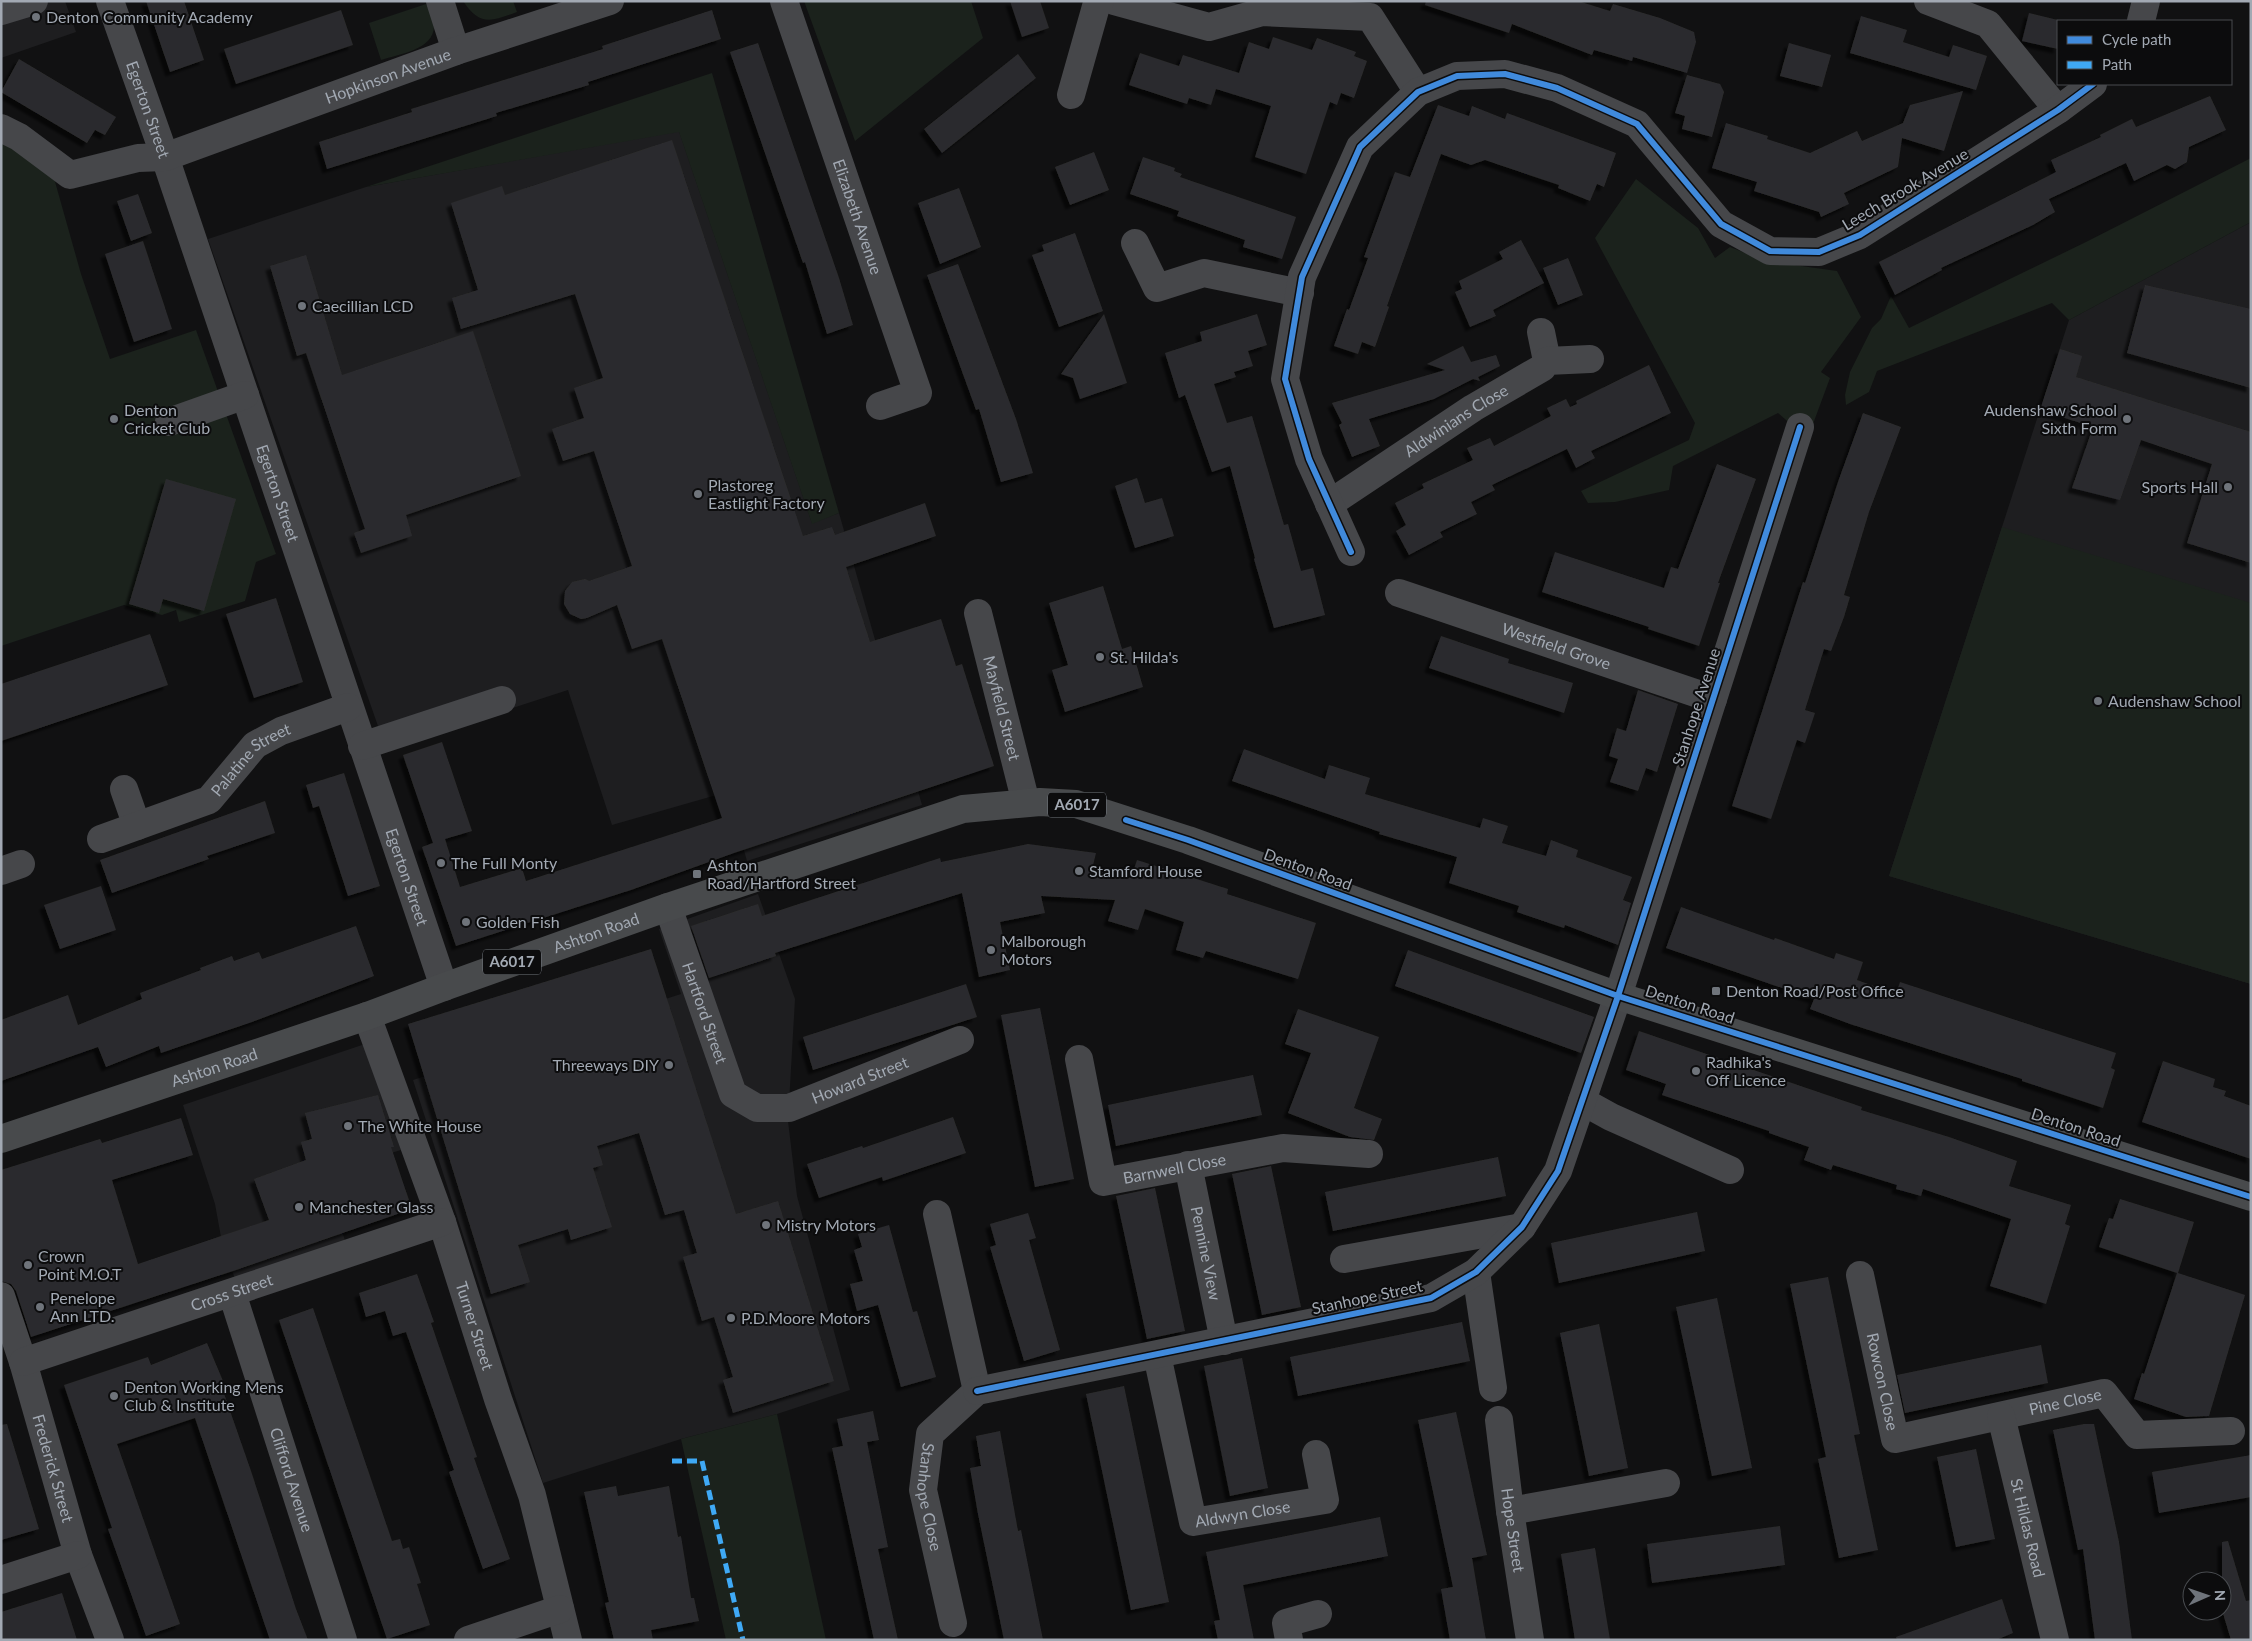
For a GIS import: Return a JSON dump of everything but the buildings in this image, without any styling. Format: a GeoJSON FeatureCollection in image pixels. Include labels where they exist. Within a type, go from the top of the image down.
{"type":"FeatureCollection","features":[{"type":"Feature","properties":{"kind":"highway","name":"Ashton Road"},"geometry":{"type":"LineString","coordinates":[[1,1139],[367,1016],[444,986],[668,907],[963,809],[1026,803]]}},
{"type":"Feature","properties":{"kind":"highway","name":"Denton Road"},"geometry":{"type":"LineString","coordinates":[[1026,803],[1076,804],[1188,840],[1618,996],[2251,1196]]}},
{"type":"Feature","properties":{"kind":"street"},"geometry":{"type":"LineString","coordinates":[[1,11],[34,1]]}},
{"type":"Feature","properties":{"kind":"street","name":"Egerton Street"},"geometry":{"type":"LineString","coordinates":[[110,1],[165,157],[348,707],[444,986]]}},
{"type":"Feature","properties":{"kind":"street"},"geometry":{"type":"LineString","coordinates":[[440,1],[456,51]]}},
{"type":"Feature","properties":{"kind":"street","name":"Hopkinson Avenue"},"geometry":{"type":"LineString","coordinates":[[1,128],[19,137],[70,176],[138,158],[165,157],[456,51],[610,1]]}},
{"type":"Feature","properties":{"kind":"street","name":"Elizabeth Avenue"},"geometry":{"type":"LineString","coordinates":[[784,1],[918,393],[880,406]]}},
{"type":"Feature","properties":{"kind":"street"},"geometry":{"type":"LineString","coordinates":[[1070,94],[1097,3],[1100,1]]}},
{"type":"Feature","properties":{"kind":"street"},"geometry":{"type":"LineString","coordinates":[[1114,1],[1209,27],[1262,12],[1370,18],[1418,92]]}},
{"type":"Feature","properties":{"kind":"street"},"geometry":{"type":"LineString","coordinates":[[1928,1],[1988,24],[2058,110]]}},
{"type":"Feature","properties":{"kind":"street"},"geometry":{"type":"LineString","coordinates":[[2142,20],[2146,1]]}},
{"type":"Feature","properties":{"kind":"street","name":"Leech Brook Avenue"},"geometry":{"type":"LineString","coordinates":[[1350,552],[1309,459],[1285,379],[1302,277],[1360,147],[1418,92],[1458,76],[1505,74],[1557,88],[1637,124],[1721,224],[1770,251],[1819,252],[1860,235],[2058,110],[2092,85]]}},
{"type":"Feature","properties":{"kind":"street"},"geometry":{"type":"LineString","coordinates":[[1135,243],[1157,288],[1204,273],[1300,293]]}},
{"type":"Feature","properties":{"kind":"street"},"geometry":{"type":"LineString","coordinates":[[1541,332],[1547,361],[1590,359]]}},
{"type":"Feature","properties":{"kind":"street","name":"Aldwinians Close"},"geometry":{"type":"LineString","coordinates":[[1329,504],[1473,408],[1542,368],[1547,361]]}},
{"type":"Feature","properties":{"kind":"street"},"geometry":{"type":"LineString","coordinates":[[169,422],[245,396]]}},
{"type":"Feature","properties":{"kind":"street","name":"Stanhope Avenue"},"geometry":{"type":"LineString","coordinates":[[1618,996],[1800,427]]}},
{"type":"Feature","properties":{"kind":"street","name":"Westfield Grove"},"geometry":{"type":"LineString","coordinates":[[1399,593],[1713,699]]}},
{"type":"Feature","properties":{"kind":"street","name":"Mayfield Street"},"geometry":{"type":"LineString","coordinates":[[978,613],[1026,803]]}},
{"type":"Feature","properties":{"kind":"street"},"geometry":{"type":"LineString","coordinates":[[362,746],[502,700]]}},
{"type":"Feature","properties":{"kind":"street","name":"Palatine Street"},"geometry":{"type":"LineString","coordinates":[[101,839],[209,800],[255,745],[281,731],[348,707]]}},
{"type":"Feature","properties":{"kind":"street"},"geometry":{"type":"LineString","coordinates":[[124,788],[137,826]]}},
{"type":"Feature","properties":{"kind":"street","name":"Hartford Street"},"geometry":{"type":"LineString","coordinates":[[668,907],[733,1094],[757,1108]]}},
{"type":"Feature","properties":{"kind":"street","name":"Stanhope Street"},"geometry":{"type":"LineString","coordinates":[[977,1391],[1431,1298],[1476,1272],[1522,1227],[1558,1171],[1618,996]]}},
{"type":"Feature","properties":{"kind":"street","name":"Turner Street"},"geometry":{"type":"LineString","coordinates":[[367,1016],[442,1222],[498,1399],[532,1495],[568,1640]]}},
{"type":"Feature","properties":{"kind":"street","name":"Howard Street"},"geometry":{"type":"LineString","coordinates":[[757,1108],[789,1108],[960,1040]]}},
{"type":"Feature","properties":{"kind":"street","name":"Barnwell Close"},"geometry":{"type":"LineString","coordinates":[[1079,1059],[1103,1182],[1282,1148],[1369,1154]]}},
{"type":"Feature","properties":{"kind":"street"},"geometry":{"type":"LineString","coordinates":[[1582,1101],[1610,1117],[1730,1170]]}},
{"type":"Feature","properties":{"kind":"street","name":"Pennine View"},"geometry":{"type":"LineString","coordinates":[[1188,1166],[1224,1341]]}},
{"type":"Feature","properties":{"kind":"street"},"geometry":{"type":"LineString","coordinates":[[937,1214],[977,1391]]}},
{"type":"Feature","properties":{"kind":"street","name":"Cross Street"},"geometry":{"type":"LineString","coordinates":[[22,1362],[442,1222]]}},
{"type":"Feature","properties":{"kind":"street"},"geometry":{"type":"LineString","coordinates":[[1344,1259],[1522,1227]]}},
{"type":"Feature","properties":{"kind":"street"},"geometry":{"type":"LineString","coordinates":[[1476,1272],[1493,1388]]}},
{"type":"Feature","properties":{"kind":"street","name":"Rowcon Close"},"geometry":{"type":"LineString","coordinates":[[1860,1276],[1895,1439],[2001,1416]]}},
{"type":"Feature","properties":{"kind":"street","name":"Clifford Avenue"},"geometry":{"type":"LineString","coordinates":[[232,1293],[343,1640]]}},
{"type":"Feature","properties":{"kind":"street","name":"Frederick Street"},"geometry":{"type":"LineString","coordinates":[[1,1296],[78,1555],[110,1640]]}},
{"type":"Feature","properties":{"kind":"street","name":"Aldwyn Close"},"geometry":{"type":"LineString","coordinates":[[1157,1355],[1193,1522],[1326,1500],[1316,1454]]}},
{"type":"Feature","properties":{"kind":"street","name":"Stanhope Close"},"geometry":{"type":"LineString","coordinates":[[953,1623],[923,1490],[930,1434],[977,1391]]}},
{"type":"Feature","properties":{"kind":"street","name":"Pine Close"},"geometry":{"type":"LineString","coordinates":[[2001,1416],[2104,1393],[2137,1435],[2231,1431]]}},
{"type":"Feature","properties":{"kind":"street","name":"St Hildas Road"},"geometry":{"type":"LineString","coordinates":[[2001,1416],[2055,1640]]}},
{"type":"Feature","properties":{"kind":"street","name":"Hope Street"},"geometry":{"type":"LineString","coordinates":[[1499,1420],[1510,1511],[1530,1640]]}},
{"type":"Feature","properties":{"kind":"street"},"geometry":{"type":"LineString","coordinates":[[1510,1511],[1666,1483]]}},
{"type":"Feature","properties":{"kind":"street"},"geometry":{"type":"LineString","coordinates":[[1,1580],[78,1555]]}},
{"type":"Feature","properties":{"kind":"street"},"geometry":{"type":"LineString","coordinates":[[468,1640],[560,1609]]}},
{"type":"Feature","properties":{"kind":"street"},"geometry":{"type":"LineString","coordinates":[[1289,1640],[1286,1623],[1318,1614]]}},
{"type":"Feature","properties":{"kind":"shaded area","name":"Denton Community Academy"},"geometry":{"type":"Polygon","coordinates":[[[1,1],[65,1],[76,32],[1,58],[1,1]]]}},
{"type":"Feature","properties":{"kind":"shaded area"},"geometry":{"type":"Polygon","coordinates":[[[463,1],[513,1],[517,12],[487,20],[475,15],[463,1]]]}},
{"type":"Feature","properties":{"kind":"shaded area"},"geometry":{"type":"Polygon","coordinates":[[[804,1],[971,1],[983,38],[855,141],[804,1]]]}},
{"type":"Feature","properties":{"kind":"shaded area"},"geometry":{"type":"Polygon","coordinates":[[[426,4],[434,26],[428,41],[414,50],[381,60],[369,23],[426,4]]]}},
{"type":"Feature","properties":{"kind":"shaded area"},"geometry":{"type":"Polygon","coordinates":[[[712,73],[839,513],[812,524],[679,132],[366,187],[712,73]]]}},
{"type":"Feature","properties":{"kind":"shaded area"},"geometry":{"type":"Polygon","coordinates":[[[679,131],[812,523],[839,513],[922,805],[747,861],[727,792],[612,825],[568,690],[386,749],[208,239],[366,187],[679,131]]]}},
{"type":"Feature","properties":{"kind":"shaded area","name":"Denton Cricket Club"},"geometry":{"type":"Polygon","coordinates":[[[1,136],[52,171],[81,274],[110,359],[196,330],[276,554],[256,562],[245,601],[179,622],[176,610],[162,615],[124,605],[1,646],[1,136]]]}},
{"type":"Feature","properties":{"kind":"shaded area"},"geometry":{"type":"Polygon","coordinates":[[[2251,158],[2251,222],[2069,320],[2052,303],[1877,371],[1869,392],[1846,405],[1845,395],[1850,372],[1872,328],[1881,319],[1891,296],[1909,328],[2086,242],[2251,158]]]}},
{"type":"Feature","properties":{"kind":"shaded area"},"geometry":{"type":"Polygon","coordinates":[[[1636,179],[1698,228],[1715,258],[1730,247],[1766,261],[1837,271],[1861,317],[1821,372],[1830,378],[1813,424],[1793,426],[1778,413],[1673,466],[1669,490],[1615,502],[1588,503],[1581,491],[1689,440],[1695,423],[1595,238],[1636,179]]]}},
{"type":"Feature","properties":{"kind":"shaded area","name":"Audenshaw School"},"geometry":{"type":"Polygon","coordinates":[[[2251,222],[2251,984],[1889,876],[2069,320],[2251,222]]]}},
{"type":"Feature","properties":{"kind":"shaded area","name":"Audenshaw School"},"geometry":{"type":"Polygon","coordinates":[[[2002,527],[2251,603],[2251,984],[1889,876],[2002,527]]]}},
{"type":"Feature","properties":{"kind":"shaded area"},"geometry":{"type":"Polygon","coordinates":[[[758,894],[795,999],[788,1121],[797,1196],[850,1390],[777,1414],[681,1439],[543,1483],[413,1080],[681,994],[659,929],[758,894]]]}},
{"type":"Feature","properties":{"kind":"shaded area"},"geometry":{"type":"Polygon","coordinates":[[[365,1044],[401,1150],[322,1174],[347,1246],[236,1282],[221,1237],[215,1204],[183,1105],[365,1044]]]}},
{"type":"Feature","properties":{"kind":"shaded area"},"geometry":{"type":"Polygon","coordinates":[[[777,1414],[826,1640],[726,1640],[681,1439],[777,1414]]]}},
{"type":"Feature","properties":{"kind":"marked path"},"geometry":{"type":"LineString","coordinates":[[672,1461],[702,1461],[743,1640]]}},
{"type":"Feature","properties":{"kind":"cycle path"},"geometry":{"type":"LineString","coordinates":[[1351,552],[1309,459],[1285,379],[1302,277],[1360,147],[1418,92],[1457,76],[1505,74],[1557,88],[1637,124],[1721,224],[1770,251],[1819,252],[1860,235],[2058,110],[2092,85]]}},
{"type":"Feature","properties":{"kind":"cycle path"},"geometry":{"type":"LineString","coordinates":[[977,1391],[1431,1298],[1476,1272],[1522,1227],[1558,1171],[1618,996],[1800,427]]}},
{"type":"Feature","properties":{"kind":"cycle path"},"geometry":{"type":"LineString","coordinates":[[1126,820],[1188,840],[1618,996],[2251,1197]]}},
{"type":"Feature","properties":{"kind":"place","name":"Denton Community Academy"},"geometry":{"type":"Point","coordinates":[36,17]}},
{"type":"Feature","properties":{"kind":"place","name":"Caecillian LCD"},"geometry":{"type":"Point","coordinates":[302,306]}},
{"type":"Feature","properties":{"kind":"place","name":"Denton Cricket Club"},"geometry":{"type":"Point","coordinates":[114,419]}},
{"type":"Feature","properties":{"kind":"place","name":"Audenshaw School Sixth Form"},"geometry":{"type":"Point","coordinates":[2127,419]}},
{"type":"Feature","properties":{"kind":"place","name":"Sports Hall"},"geometry":{"type":"Point","coordinates":[2228,487]}},
{"type":"Feature","properties":{"kind":"place","name":"Plastoreg Eastlight Factory"},"geometry":{"type":"Point","coordinates":[698,494]}},
{"type":"Feature","properties":{"kind":"place","name":"St. Hilda's"},"geometry":{"type":"Point","coordinates":[1100,657]}},
{"type":"Feature","properties":{"kind":"place","name":"Audenshaw School"},"geometry":{"type":"Point","coordinates":[2098,701]}},
{"type":"Feature","properties":{"kind":"place","name":"The Full Monty"},"geometry":{"type":"Point","coordinates":[441,863]}},
{"type":"Feature","properties":{"kind":"place","name":"Stamford House"},"geometry":{"type":"Point","coordinates":[1079,871]}},
{"type":"Feature","properties":{"kind":"place","name":"Ashton Road/Hartford Street"},"geometry":{"type":"Point","coordinates":[697,874]}},
{"type":"Feature","properties":{"kind":"place","name":"Golden Fish"},"geometry":{"type":"Point","coordinates":[466,922]}},
{"type":"Feature","properties":{"kind":"place","name":"Malborough Motors"},"geometry":{"type":"Point","coordinates":[991,950]}},
{"type":"Feature","properties":{"kind":"place","name":"Denton Road/Post Office"},"geometry":{"type":"Point","coordinates":[1716,991]}},
{"type":"Feature","properties":{"kind":"place","name":"Threeways DIY"},"geometry":{"type":"Point","coordinates":[669,1065]}},
{"type":"Feature","properties":{"kind":"place","name":"Radhika's Off Licence"},"geometry":{"type":"Point","coordinates":[1696,1071]}},
{"type":"Feature","properties":{"kind":"place","name":"The White House"},"geometry":{"type":"Point","coordinates":[348,1126]}},
{"type":"Feature","properties":{"kind":"place","name":"Manchester Glass"},"geometry":{"type":"Point","coordinates":[299,1207]}},
{"type":"Feature","properties":{"kind":"place","name":"Mistry Motors"},"geometry":{"type":"Point","coordinates":[766,1225]}},
{"type":"Feature","properties":{"kind":"place","name":"Crown Point M.O.T"},"geometry":{"type":"Point","coordinates":[28,1265]}},
{"type":"Feature","properties":{"kind":"place","name":"Penelope Ann LTD."},"geometry":{"type":"Point","coordinates":[40,1307]}},
{"type":"Feature","properties":{"kind":"place","name":"P.D.Moore Motors"},"geometry":{"type":"Point","coordinates":[731,1318]}},
{"type":"Feature","properties":{"kind":"place","name":"Denton Working Mens Club & Institute"},"geometry":{"type":"Point","coordinates":[114,1396]}}]}
